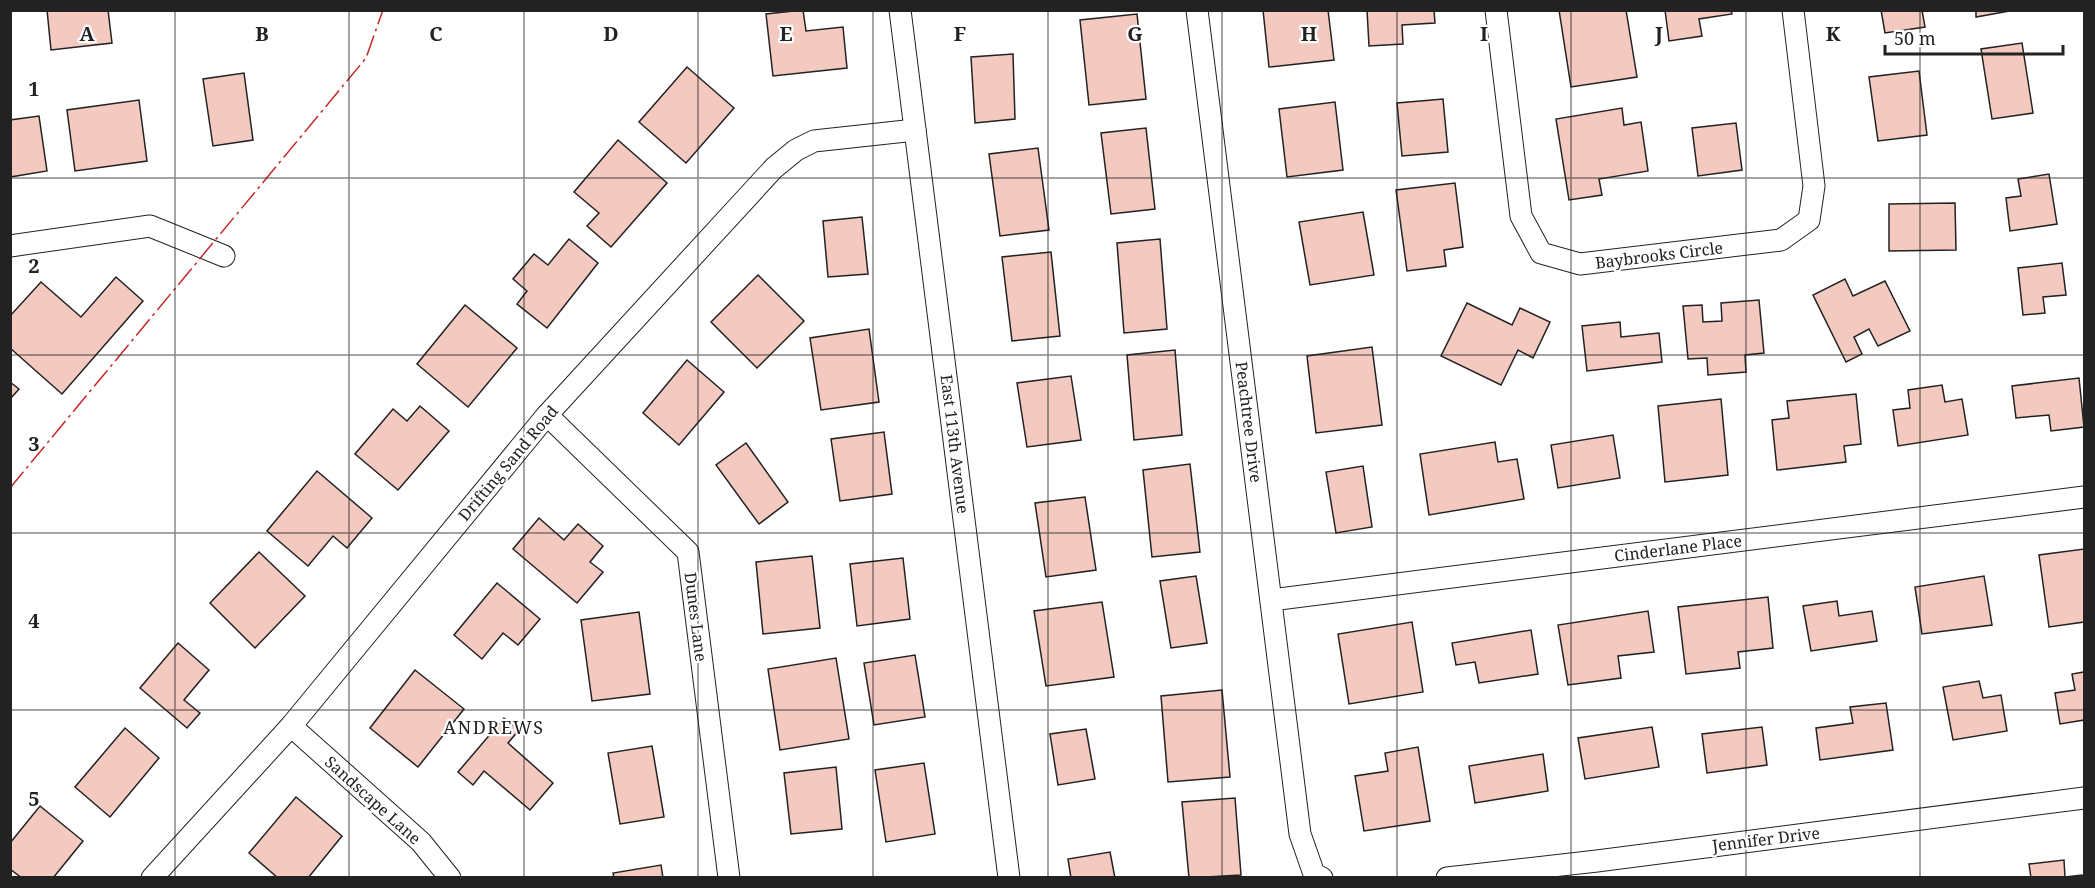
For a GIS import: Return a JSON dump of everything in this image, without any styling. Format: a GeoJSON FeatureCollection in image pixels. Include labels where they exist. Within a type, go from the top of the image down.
{"type":"FeatureCollection","features":[{"type":"Feature","properties":{"kind":"street","name":"East 113th Avenue"},"geometry":{"type":"LineString","coordinates":[[900,10],[1009,878]]}},
{"type":"Feature","properties":{"kind":"street","name":"Peachtree Drive"},"geometry":{"type":"LineString","coordinates":[[1197,10],[1300,834],[1314,874],[1322,878]]}},
{"type":"Feature","properties":{"kind":"street","name":"Baybrooks Circle"},"geometry":{"type":"LineString","coordinates":[[1496,10],[1521,216],[1541,253],[1580,264],[1781,240],[1809,220],[1814,186],[1793,10]]}},
{"type":"Feature","properties":{"kind":"street","name":"Drifting Sand Road"},"geometry":{"type":"LineString","coordinates":[[152,878],[291,726],[547,415],[774,168],[796,150],[814,141],[915,130]]}},
{"type":"Feature","properties":{"kind":"street"},"geometry":{"type":"LineString","coordinates":[[10,246],[150,226],[224,256]]}},
{"type":"Feature","properties":{"kind":"street","name":"Dunes Lane"},"geometry":{"type":"LineString","coordinates":[[547,415],[688,552],[729,878]]}},
{"type":"Feature","properties":{"kind":"street","name":"Cinderlane Place"},"geometry":{"type":"LineString","coordinates":[[1272,600],[2085,497]]}},
{"type":"Feature","properties":{"kind":"street","name":"Sandscape Lane"},"geometry":{"type":"LineString","coordinates":[[291,726],[421,842],[450,878]]}},
{"type":"Feature","properties":{"kind":"street","name":"Jennifer Drive"},"geometry":{"type":"LineString","coordinates":[[1446,878],[1598,869],[2085,798]]}},
{"type":"Feature","properties":{"kind":"building"},"geometry":{"type":"Polygon","coordinates":[[[47,10],[108,10],[112,43],[51,50],[47,10]]]}},
{"type":"Feature","properties":{"kind":"building"},"geometry":{"type":"Polygon","coordinates":[[[803,10],[806,31],[843,27],[847,68],[773,76],[766,14],[803,10]]]}},
{"type":"Feature","properties":{"kind":"building"},"geometry":{"type":"Polygon","coordinates":[[[1263,10],[1328,10],[1334,60],[1269,67],[1263,10]]]}},
{"type":"Feature","properties":{"kind":"building"},"geometry":{"type":"Polygon","coordinates":[[[1367,10],[1434,10],[1435,23],[1402,25],[1403,44],[1369,46],[1367,10]]]}},
{"type":"Feature","properties":{"kind":"building"},"geometry":{"type":"Polygon","coordinates":[[[1559,10],[1626,10],[1637,77],[1571,87],[1559,10]]]}},
{"type":"Feature","properties":{"kind":"building"},"geometry":{"type":"Polygon","coordinates":[[[1665,10],[1731,10],[1732,14],[1699,19],[1702,36],[1669,41],[1665,10]]]}},
{"type":"Feature","properties":{"kind":"building"},"geometry":{"type":"Polygon","coordinates":[[[1881,10],[1922,10],[1925,27],[1885,33],[1881,10]]]}},
{"type":"Feature","properties":{"kind":"building"},"geometry":{"type":"Polygon","coordinates":[[[1976,10],[2015,10],[1976,17],[1976,10]]]}},
{"type":"Feature","properties":{"kind":"building"},"geometry":{"type":"Polygon","coordinates":[[[1137,14],[1146,99],[1089,105],[1080,20],[1137,14]]]}},
{"type":"Feature","properties":{"kind":"building"},"geometry":{"type":"Polygon","coordinates":[[[2022,43],[2033,113],[1992,119],[1981,49],[2022,43]]]}},
{"type":"Feature","properties":{"kind":"building"},"geometry":{"type":"Polygon","coordinates":[[[1013,54],[1015,119],[975,123],[971,57],[1013,54]]]}},
{"type":"Feature","properties":{"kind":"building"},"geometry":{"type":"Polygon","coordinates":[[[687,67],[734,108],[686,163],[639,122],[687,67]]]}},
{"type":"Feature","properties":{"kind":"building"},"geometry":{"type":"Polygon","coordinates":[[[1919,71],[1927,135],[1878,141],[1869,77],[1919,71]]]}},
{"type":"Feature","properties":{"kind":"building"},"geometry":{"type":"Polygon","coordinates":[[[244,73],[253,140],[213,146],[203,79],[244,73]]]}},
{"type":"Feature","properties":{"kind":"building"},"geometry":{"type":"Polygon","coordinates":[[[1443,99],[1448,152],[1402,156],[1397,103],[1443,99]]]}},
{"type":"Feature","properties":{"kind":"building"},"geometry":{"type":"Polygon","coordinates":[[[139,100],[147,161],[75,171],[67,110],[139,100]]]}},
{"type":"Feature","properties":{"kind":"building"},"geometry":{"type":"Polygon","coordinates":[[[1335,102],[1343,170],[1287,177],[1279,109],[1335,102]]]}},
{"type":"Feature","properties":{"kind":"building"},"geometry":{"type":"Polygon","coordinates":[[[1622,108],[1624,125],[1641,122],[1648,171],[1599,179],[1602,195],[1569,200],[1556,119],[1622,108]]]}},
{"type":"Feature","properties":{"kind":"building"},"geometry":{"type":"Polygon","coordinates":[[[39,116],[47,171],[10,177],[10,120],[39,116]]]}},
{"type":"Feature","properties":{"kind":"building"},"geometry":{"type":"Polygon","coordinates":[[[1736,123],[1742,170],[1698,176],[1692,128],[1736,123]]]}},
{"type":"Feature","properties":{"kind":"building"},"geometry":{"type":"Polygon","coordinates":[[[1146,128],[1155,209],[1111,214],[1101,133],[1146,128]]]}},
{"type":"Feature","properties":{"kind":"building"},"geometry":{"type":"Polygon","coordinates":[[[618,140],[667,183],[611,247],[587,226],[599,213],[574,192],[618,140]]]}},
{"type":"Feature","properties":{"kind":"building"},"geometry":{"type":"Polygon","coordinates":[[[1038,148],[1049,230],[1000,236],[989,154],[1038,148]]]}},
{"type":"Feature","properties":{"kind":"building"},"geometry":{"type":"Polygon","coordinates":[[[2049,174],[2057,224],[2010,231],[2006,198],[2021,196],[2018,179],[2049,174]]]}},
{"type":"Feature","properties":{"kind":"building"},"geometry":{"type":"Polygon","coordinates":[[[1455,183],[1463,247],[1444,250],[1446,266],[1407,271],[1396,190],[1455,183]]]}},
{"type":"Feature","properties":{"kind":"building"},"geometry":{"type":"Polygon","coordinates":[[[1955,203],[1956,250],[1889,251],[1889,204],[1955,203]]]}},
{"type":"Feature","properties":{"kind":"building"},"geometry":{"type":"Polygon","coordinates":[[[1363,212],[1374,275],[1310,285],[1299,222],[1363,212]]]}},
{"type":"Feature","properties":{"kind":"building"},"geometry":{"type":"Polygon","coordinates":[[[862,217],[868,274],[828,277],[823,221],[862,217]]]}},
{"type":"Feature","properties":{"kind":"building"},"geometry":{"type":"Polygon","coordinates":[[[569,239],[598,263],[547,328],[517,304],[527,291],[513,279],[534,254],[548,265],[569,239]]]}},
{"type":"Feature","properties":{"kind":"building"},"geometry":{"type":"Polygon","coordinates":[[[1160,239],[1167,329],[1124,333],[1117,243],[1160,239]]]}},
{"type":"Feature","properties":{"kind":"building"},"geometry":{"type":"Polygon","coordinates":[[[1051,252],[1060,336],[1012,341],[1002,257],[1051,252]]]}},
{"type":"Feature","properties":{"kind":"building"},"geometry":{"type":"Polygon","coordinates":[[[2062,263],[2066,295],[2043,297],[2045,313],[2023,315],[2018,268],[2062,263]]]}},
{"type":"Feature","properties":{"kind":"building"},"geometry":{"type":"Polygon","coordinates":[[[758,275],[804,321],[757,368],[711,322],[758,275]]]}},
{"type":"Feature","properties":{"kind":"building"},"geometry":{"type":"Polygon","coordinates":[[[116,277],[143,301],[62,394],[10,348],[10,316],[41,282],[81,317],[116,277]]]}},
{"type":"Feature","properties":{"kind":"building"},"geometry":{"type":"Polygon","coordinates":[[[1845,279],[1853,296],[1885,281],[1910,331],[1878,346],[1869,329],[1854,337],[1862,354],[1846,362],[1813,295],[1845,279]]]}},
{"type":"Feature","properties":{"kind":"building"},"geometry":{"type":"Polygon","coordinates":[[[1759,300],[1764,353],[1745,355],[1746,372],[1708,375],[1707,358],[1688,359],[1683,306],[1702,305],[1703,322],[1722,321],[1721,303],[1759,300]]]}},
{"type":"Feature","properties":{"kind":"building"},"geometry":{"type":"Polygon","coordinates":[[[1467,303],[1512,325],[1520,308],[1550,322],[1533,358],[1518,350],[1501,385],[1441,356],[1467,303]]]}},
{"type":"Feature","properties":{"kind":"building"},"geometry":{"type":"Polygon","coordinates":[[[465,305],[517,348],[468,407],[417,364],[465,305]]]}},
{"type":"Feature","properties":{"kind":"building"},"geometry":{"type":"Polygon","coordinates":[[[1620,322],[1621,337],[1659,333],[1662,362],[1587,371],[1582,326],[1620,322]]]}},
{"type":"Feature","properties":{"kind":"building"},"geometry":{"type":"Polygon","coordinates":[[[869,329],[879,402],[821,410],[810,338],[869,329]]]}},
{"type":"Feature","properties":{"kind":"building"},"geometry":{"type":"Polygon","coordinates":[[[1372,347],[1382,425],[1316,433],[1307,356],[1372,347]]]}},
{"type":"Feature","properties":{"kind":"building"},"geometry":{"type":"Polygon","coordinates":[[[1175,350],[1182,435],[1134,440],[1127,355],[1175,350]]]}},
{"type":"Feature","properties":{"kind":"building"},"geometry":{"type":"Polygon","coordinates":[[[687,360],[724,392],[679,445],[643,413],[687,360]]]}},
{"type":"Feature","properties":{"kind":"building"},"geometry":{"type":"Polygon","coordinates":[[[1071,376],[1081,440],[1027,447],[1017,383],[1071,376]]]}},
{"type":"Feature","properties":{"kind":"building"},"geometry":{"type":"Polygon","coordinates":[[[2079,378],[2084,427],[2051,431],[2049,415],[2016,418],[2012,386],[2079,378]]]}},
{"type":"Feature","properties":{"kind":"building"},"geometry":{"type":"Polygon","coordinates":[[[10,382],[19,389],[10,399],[10,382]]]}},
{"type":"Feature","properties":{"kind":"building"},"geometry":{"type":"Polygon","coordinates":[[[1942,385],[1945,402],[1962,399],[1968,435],[1898,446],[1893,410],[1910,408],[1908,390],[1942,385]]]}},
{"type":"Feature","properties":{"kind":"building"},"geometry":{"type":"Polygon","coordinates":[[[1856,394],[1861,444],[1844,446],[1846,462],[1777,470],[1772,420],[1789,418],[1787,401],[1856,394]]]}},
{"type":"Feature","properties":{"kind":"building"},"geometry":{"type":"Polygon","coordinates":[[[1721,399],[1728,475],[1665,482],[1658,406],[1721,399]]]}},
{"type":"Feature","properties":{"kind":"building"},"geometry":{"type":"Polygon","coordinates":[[[420,406],[449,431],[398,490],[355,454],[393,409],[407,421],[420,406]]]}},
{"type":"Feature","properties":{"kind":"building"},"geometry":{"type":"Polygon","coordinates":[[[884,432],[892,494],[840,501],[831,439],[884,432]]]}},
{"type":"Feature","properties":{"kind":"building"},"geometry":{"type":"Polygon","coordinates":[[[1613,435],[1620,478],[1558,488],[1551,445],[1613,435]]]}},
{"type":"Feature","properties":{"kind":"building"},"geometry":{"type":"Polygon","coordinates":[[[1495,442],[1498,462],[1517,459],[1524,499],[1429,515],[1420,454],[1495,442]]]}},
{"type":"Feature","properties":{"kind":"building"},"geometry":{"type":"Polygon","coordinates":[[[746,443],[788,502],[759,524],[716,465],[746,443]]]}},
{"type":"Feature","properties":{"kind":"building"},"geometry":{"type":"Polygon","coordinates":[[[1190,464],[1200,552],[1152,557],[1143,470],[1190,464]]]}},
{"type":"Feature","properties":{"kind":"building"},"geometry":{"type":"Polygon","coordinates":[[[1363,466],[1372,527],[1336,533],[1326,472],[1363,466]]]}},
{"type":"Feature","properties":{"kind":"building"},"geometry":{"type":"Polygon","coordinates":[[[317,471],[372,518],[347,548],[333,536],[308,566],[267,531],[317,471]]]}},
{"type":"Feature","properties":{"kind":"building"},"geometry":{"type":"Polygon","coordinates":[[[1085,497],[1096,570],[1046,577],[1035,503],[1085,497]]]}},
{"type":"Feature","properties":{"kind":"building"},"geometry":{"type":"Polygon","coordinates":[[[539,518],[564,540],[578,524],[603,546],[590,562],[603,572],[577,603],[513,549],[539,518]]]}},
{"type":"Feature","properties":{"kind":"building"},"geometry":{"type":"Polygon","coordinates":[[[2084,549],[2084,622],[2049,627],[2039,555],[2084,549]]]}},
{"type":"Feature","properties":{"kind":"building"},"geometry":{"type":"Polygon","coordinates":[[[259,552],[305,596],[255,648],[210,603],[259,552]]]}},
{"type":"Feature","properties":{"kind":"building"},"geometry":{"type":"Polygon","coordinates":[[[812,556],[820,628],[763,634],[756,562],[812,556]]]}},
{"type":"Feature","properties":{"kind":"building"},"geometry":{"type":"Polygon","coordinates":[[[903,558],[910,619],[857,626],[850,564],[903,558]]]}},
{"type":"Feature","properties":{"kind":"building"},"geometry":{"type":"Polygon","coordinates":[[[1196,576],[1207,643],[1171,648],[1160,581],[1196,576]]]}},
{"type":"Feature","properties":{"kind":"building"},"geometry":{"type":"Polygon","coordinates":[[[1984,576],[1992,625],[1922,634],[1915,587],[1984,576]]]}},
{"type":"Feature","properties":{"kind":"building"},"geometry":{"type":"Polygon","coordinates":[[[497,583],[540,619],[518,645],[503,633],[482,659],[454,635],[497,583]]]}},
{"type":"Feature","properties":{"kind":"building"},"geometry":{"type":"Polygon","coordinates":[[[1768,597],[1773,648],[1738,652],[1740,668],[1686,674],[1678,607],[1768,597]]]}},
{"type":"Feature","properties":{"kind":"building"},"geometry":{"type":"Polygon","coordinates":[[[1837,601],[1839,616],[1872,611],[1877,641],[1811,651],[1803,606],[1837,601]]]}},
{"type":"Feature","properties":{"kind":"building"},"geometry":{"type":"Polygon","coordinates":[[[1102,602],[1114,677],[1046,686],[1034,611],[1102,602]]]}},
{"type":"Feature","properties":{"kind":"building"},"geometry":{"type":"Polygon","coordinates":[[[1648,611],[1654,652],[1618,656],[1621,678],[1568,685],[1558,625],[1648,611]]]}},
{"type":"Feature","properties":{"kind":"building"},"geometry":{"type":"Polygon","coordinates":[[[639,612],[650,694],[592,701],[581,620],[639,612]]]}},
{"type":"Feature","properties":{"kind":"building"},"geometry":{"type":"Polygon","coordinates":[[[1412,622],[1423,692],[1349,704],[1338,634],[1412,622]]]}},
{"type":"Feature","properties":{"kind":"building"},"geometry":{"type":"Polygon","coordinates":[[[1531,630],[1538,674],[1479,683],[1475,662],[1456,665],[1452,643],[1531,630]]]}},
{"type":"Feature","properties":{"kind":"building"},"geometry":{"type":"Polygon","coordinates":[[[178,643],[209,670],[184,700],[200,713],[187,728],[140,688],[178,643]]]}},
{"type":"Feature","properties":{"kind":"building"},"geometry":{"type":"Polygon","coordinates":[[[915,655],[925,717],[874,725],[864,663],[915,655]]]}},
{"type":"Feature","properties":{"kind":"building"},"geometry":{"type":"Polygon","coordinates":[[[836,658],[849,739],[780,750],[768,669],[836,658]]]}},
{"type":"Feature","properties":{"kind":"building"},"geometry":{"type":"Polygon","coordinates":[[[415,670],[464,709],[418,767],[370,728],[415,670]]]}},
{"type":"Feature","properties":{"kind":"building"},"geometry":{"type":"Polygon","coordinates":[[[2084,672],[2084,720],[2060,724],[2055,693],[2075,690],[2072,674],[2084,672]]]}},
{"type":"Feature","properties":{"kind":"building"},"geometry":{"type":"Polygon","coordinates":[[[1979,681],[1983,698],[2001,695],[2007,731],[1953,740],[1943,687],[1979,681]]]}},
{"type":"Feature","properties":{"kind":"building"},"geometry":{"type":"Polygon","coordinates":[[[1222,690],[1230,777],[1168,782],[1161,696],[1222,690]]]}},
{"type":"Feature","properties":{"kind":"building"},"geometry":{"type":"Polygon","coordinates":[[[1886,703],[1893,750],[1820,760],[1816,728],[1853,723],[1850,707],[1886,703]]]}},
{"type":"Feature","properties":{"kind":"building"},"geometry":{"type":"Polygon","coordinates":[[[504,718],[519,730],[508,743],[553,783],[530,810],[484,771],[473,785],[458,772],[504,718]]]}},
{"type":"Feature","properties":{"kind":"building"},"geometry":{"type":"Polygon","coordinates":[[[1652,727],[1659,767],[1585,779],[1578,738],[1652,727]]]}},
{"type":"Feature","properties":{"kind":"building"},"geometry":{"type":"Polygon","coordinates":[[[1762,727],[1767,765],[1707,773],[1702,734],[1762,727]]]}},
{"type":"Feature","properties":{"kind":"building"},"geometry":{"type":"Polygon","coordinates":[[[125,728],[159,758],[110,817],[75,787],[125,728]]]}},
{"type":"Feature","properties":{"kind":"building"},"geometry":{"type":"Polygon","coordinates":[[[1086,729],[1095,779],[1058,785],[1050,734],[1086,729]]]}},
{"type":"Feature","properties":{"kind":"building"},"geometry":{"type":"Polygon","coordinates":[[[652,746],[664,817],[620,824],[608,753],[652,746]]]}},
{"type":"Feature","properties":{"kind":"building"},"geometry":{"type":"Polygon","coordinates":[[[1418,747],[1430,821],[1364,831],[1355,776],[1388,771],[1385,753],[1418,747]]]}},
{"type":"Feature","properties":{"kind":"building"},"geometry":{"type":"Polygon","coordinates":[[[1543,754],[1548,791],[1475,803],[1469,766],[1543,754]]]}},
{"type":"Feature","properties":{"kind":"building"},"geometry":{"type":"Polygon","coordinates":[[[924,763],[935,834],[886,842],[875,770],[924,763]]]}},
{"type":"Feature","properties":{"kind":"building"},"geometry":{"type":"Polygon","coordinates":[[[836,767],[842,829],[791,834],[784,773],[836,767]]]}},
{"type":"Feature","properties":{"kind":"building"},"geometry":{"type":"Polygon","coordinates":[[[296,797],[342,836],[308,878],[278,878],[249,853],[296,797]]]}},
{"type":"Feature","properties":{"kind":"building"},"geometry":{"type":"Polygon","coordinates":[[[1235,798],[1241,875],[1189,878],[1182,802],[1235,798]]]}},
{"type":"Feature","properties":{"kind":"building"},"geometry":{"type":"Polygon","coordinates":[[[40,806],[83,841],[53,878],[22,878],[10,869],[10,843],[40,806]]]}},
{"type":"Feature","properties":{"kind":"building"},"geometry":{"type":"Polygon","coordinates":[[[1110,852],[1115,878],[1071,878],[1068,859],[1110,852]]]}},
{"type":"Feature","properties":{"kind":"building"},"geometry":{"type":"Polygon","coordinates":[[[2064,860],[2065,877],[2082,875],[2083,878],[2031,878],[2029,864],[2064,860]]]}},
{"type":"Feature","properties":{"kind":"building"},"geometry":{"type":"Polygon","coordinates":[[[661,865],[663,878],[614,878],[613,873],[661,865]]]}},
{"type":"Feature","properties":{"kind":"power"},"geometry":{"type":"LineString","coordinates":[[10,488],[366,58],[383,10]]}},
{"type":"Feature","properties":{"kind":"district","name":"ANDREWS"},"geometry":{"type":"Point","coordinates":[494,728]}}]}
